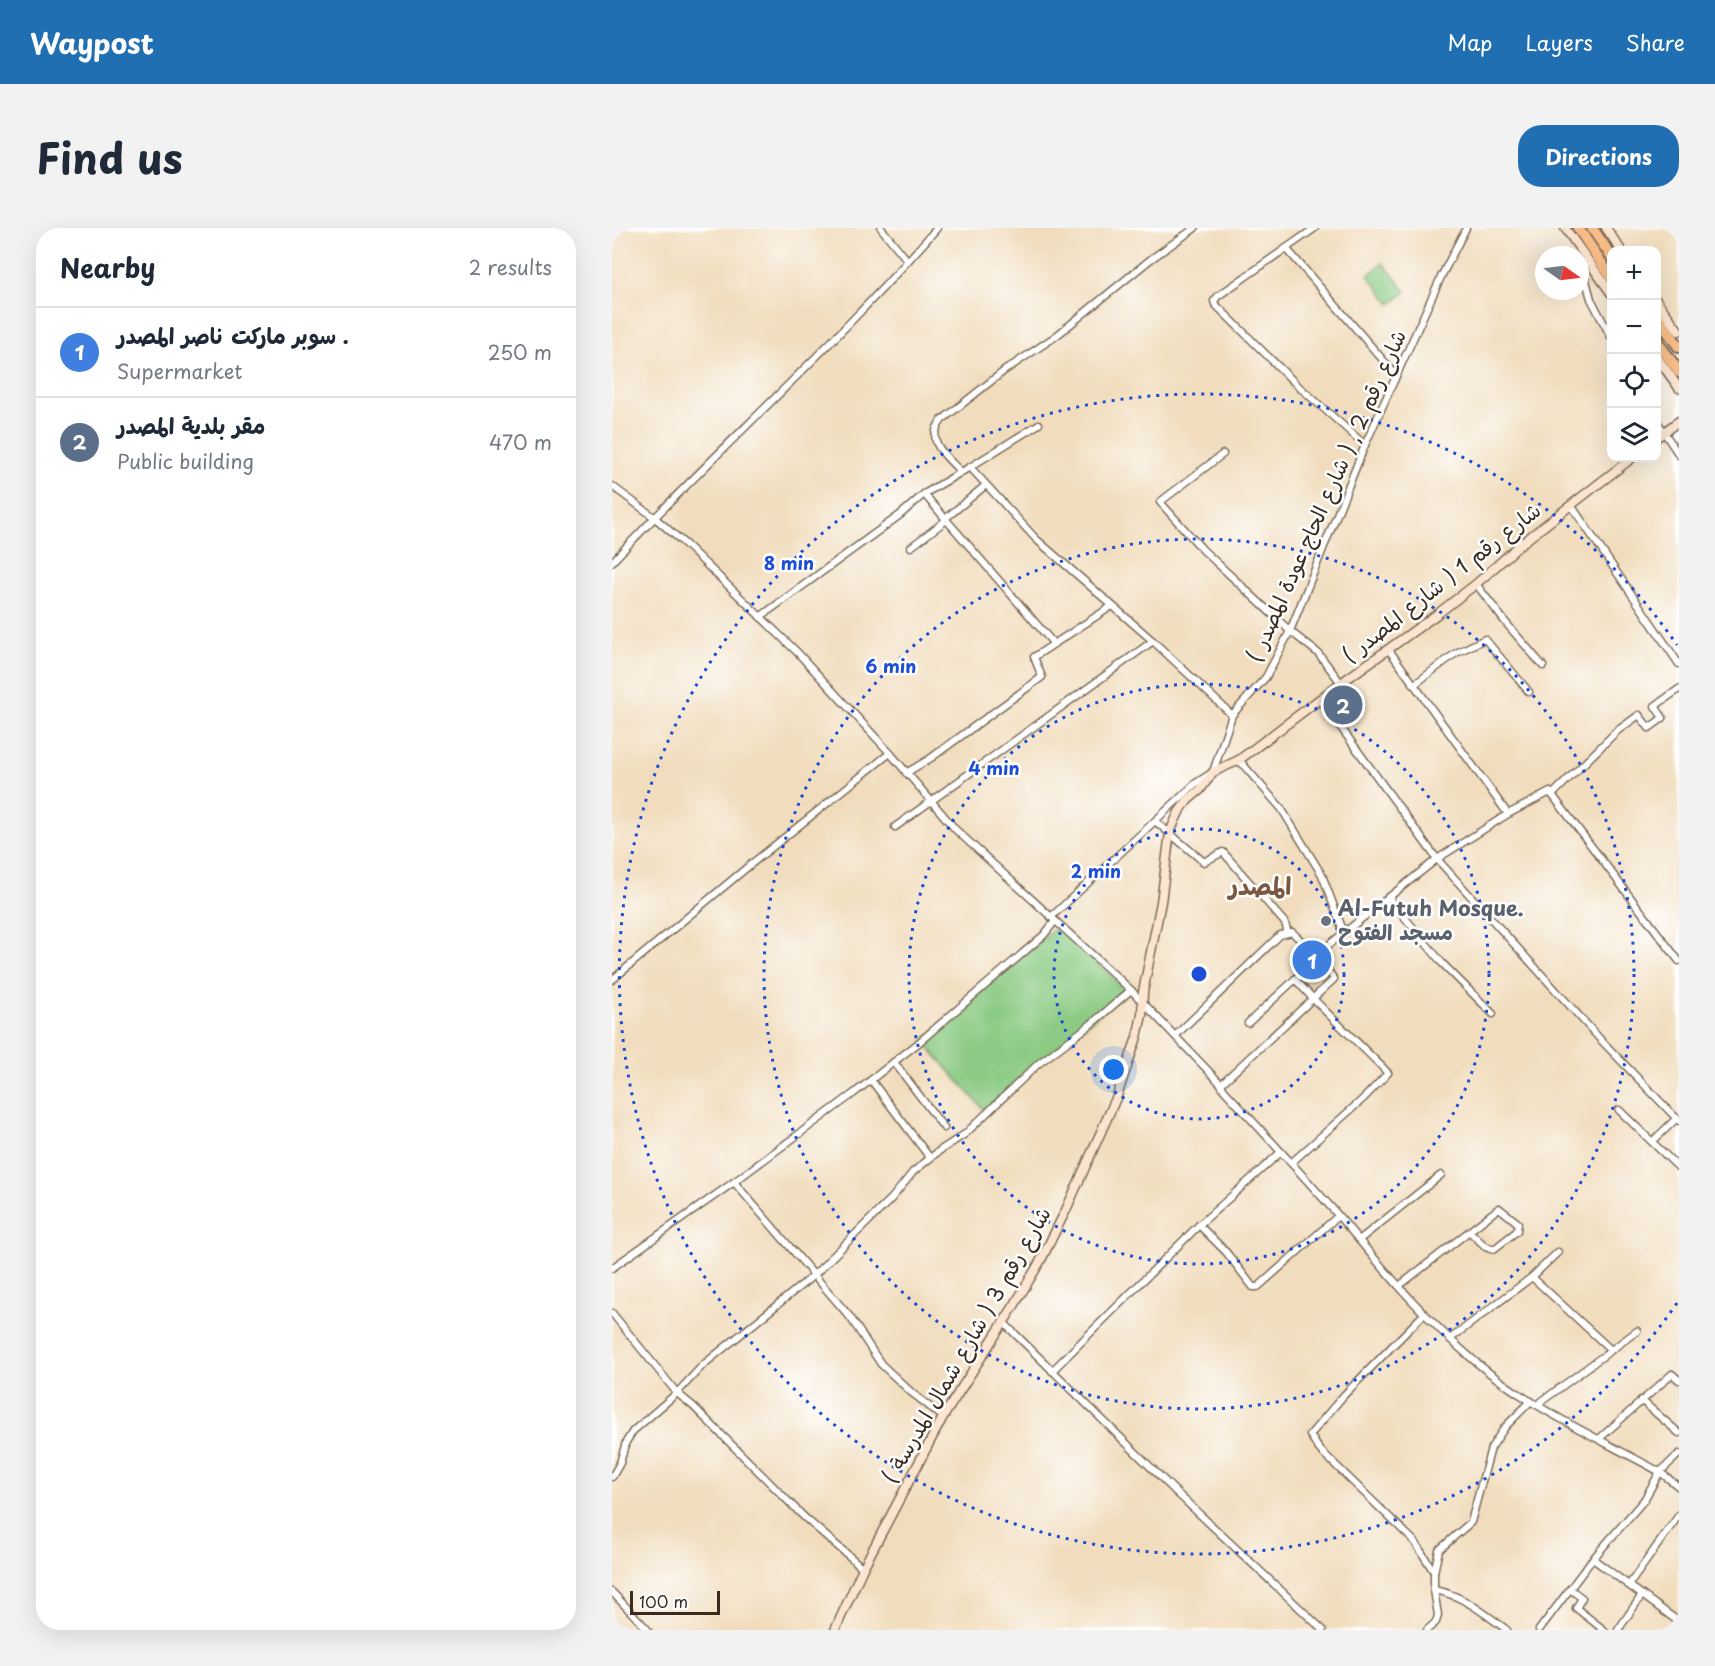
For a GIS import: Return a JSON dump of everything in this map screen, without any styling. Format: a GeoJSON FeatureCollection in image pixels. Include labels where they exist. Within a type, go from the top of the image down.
{"type":"FeatureCollection","features":[{"type":"Feature","properties":{"kind":"highway"},"geometry":{"type":"LineString","coordinates":[[1578,228],[1607,271]]}},
{"type":"Feature","properties":{"kind":"highway"},"geometry":{"type":"LineString","coordinates":[[1592,228],[1607,250]]}},
{"type":"Feature","properties":{"kind":"highway"},"geometry":{"type":"LineString","coordinates":[[1661,322],[1679,347]]}},
{"type":"Feature","properties":{"kind":"highway"},"geometry":{"type":"LineString","coordinates":[[1661,347],[1679,372]]}},
{"type":"Feature","properties":{"kind":"street"},"geometry":{"type":"LineString","coordinates":[[881,228],[908,261]]}},
{"type":"Feature","properties":{"kind":"street"},"geometry":{"type":"LineString","coordinates":[[612,562],[654,517],[803,369],[937,228]]}},
{"type":"Feature","properties":{"kind":"street"},"geometry":{"type":"LineString","coordinates":[[961,472],[934,439],[935,428],[942,420],[1004,371],[1056,336],[1151,259],[1195,228]]}},
{"type":"Feature","properties":{"kind":"street"},"geometry":{"type":"LineString","coordinates":[[1315,228],[1214,301],[1250,340],[1365,445]]}},
{"type":"Feature","properties":{"kind":"street","name":"شارع رقم 2 , ( شارع الحاج عودة المصدر )"},"geometry":{"type":"LineString","coordinates":[[1213,772],[1232,715],[1266,677],[1290,631],[1365,445],[1466,228]]}},
{"type":"Feature","properties":{"kind":"street"},"geometry":{"type":"LineString","coordinates":[[1565,228],[1607,287]]}},
{"type":"Feature","properties":{"kind":"street"},"geometry":{"type":"LineString","coordinates":[[1606,228],[1619,246]]}},
{"type":"Feature","properties":{"kind":"street"},"geometry":{"type":"LineString","coordinates":[[1286,248],[1396,375]]}},
{"type":"Feature","properties":{"kind":"street"},"geometry":{"type":"LineString","coordinates":[[1589,292],[1607,329]]}},
{"type":"Feature","properties":{"kind":"street"},"geometry":{"type":"LineString","coordinates":[[1661,307],[1679,332]]}},
{"type":"Feature","properties":{"kind":"street"},"geometry":{"type":"LineString","coordinates":[[1661,363],[1679,388]]}},
{"type":"Feature","properties":{"kind":"street"},"geometry":{"type":"LineString","coordinates":[[1661,435],[1679,421]]}},
{"type":"Feature","properties":{"kind":"street"},"geometry":{"type":"LineString","coordinates":[[760,617],[900,515],[924,494],[1039,424]]}},
{"type":"Feature","properties":{"kind":"street"},"geometry":{"type":"LineString","coordinates":[[1661,437],[1679,455]]}},
{"type":"Feature","properties":{"kind":"street"},"geometry":{"type":"LineString","coordinates":[[1222,454],[1160,502],[1203,550],[1290,631],[1318,653],[1341,683]]}},
{"type":"Feature","properties":{"kind":"street","name":"شارع رقم 1 ( شارع المصدر )"},"geometry":{"type":"LineString","coordinates":[[612,1268],[734,1182],[894,1062],[1044,935],[1053,919],[1077,891],[1196,783],[1239,760],[1389,650],[1476,584],[1522,543],[1627,462]]}},
{"type":"Feature","properties":{"kind":"street"},"geometry":{"type":"LineString","coordinates":[[970,467],[1036,539],[1153,641],[1232,715]]}},
{"type":"Feature","properties":{"kind":"street"},"geometry":{"type":"LineString","coordinates":[[911,547],[986,485]]}},
{"type":"Feature","properties":{"kind":"street"},"geometry":{"type":"LineString","coordinates":[[612,486],[654,517],[685,544],[797,652],[890,753],[956,830],[1131,990],[1221,1084],[1424,1314],[1450,1339],[1478,1364],[1531,1401],[1660,1472],[1679,1487]]}},
{"type":"Feature","properties":{"kind":"street"},"geometry":{"type":"LineString","coordinates":[[924,494],[1053,643]]}},
{"type":"Feature","properties":{"kind":"street"},"geometry":{"type":"LineString","coordinates":[[1570,505],[1679,664]]}},
{"type":"Feature","properties":{"kind":"street"},"geometry":{"type":"LineString","coordinates":[[1476,584],[1543,666]]}},
{"type":"Feature","properties":{"kind":"street"},"geometry":{"type":"LineString","coordinates":[[906,773],[932,758],[1042,677],[1034,657],[1112,606]]}},
{"type":"Feature","properties":{"kind":"street"},"geometry":{"type":"LineString","coordinates":[[1415,684],[1456,653],[1485,639],[1529,692]]}},
{"type":"Feature","properties":{"kind":"street"},"geometry":{"type":"LineString","coordinates":[[895,827],[1153,641]]}},
{"type":"Feature","properties":{"kind":"street"},"geometry":{"type":"LineString","coordinates":[[1389,650],[1508,814]]}},
{"type":"Feature","properties":{"kind":"street"},"geometry":{"type":"LineString","coordinates":[[1552,795],[1617,731],[1638,715],[1649,728],[1663,718],[1655,706],[1679,689]]}},
{"type":"Feature","properties":{"kind":"street"},"geometry":{"type":"LineString","coordinates":[[1320,699],[1437,860],[1599,1038],[1678,1120],[1653,1141]]}},
{"type":"Feature","properties":{"kind":"street"},"geometry":{"type":"LineString","coordinates":[[612,980],[890,753]]}},
{"type":"Feature","properties":{"kind":"street"},"geometry":{"type":"LineString","coordinates":[[1239,760],[1281,808],[1322,875],[1344,933]]}},
{"type":"Feature","properties":{"kind":"street","name":"شارع رقم 3 ( شارع شمال المدرسة )"},"geometry":{"type":"LineString","coordinates":[[835,1630],[863,1568],[943,1417],[1046,1250],[1117,1096],[1142,1015],[1142,1002],[1161,902],[1170,832],[1179,812],[1213,772]]}},
{"type":"Feature","properties":{"kind":"street"},"geometry":{"type":"LineString","coordinates":[[1248,1023],[1317,956],[1388,897],[1437,860],[1508,814],[1550,792],[1679,961]]}},
{"type":"Feature","properties":{"kind":"street"},"geometry":{"type":"LineString","coordinates":[[1155,821],[1204,862],[1223,852],[1285,923],[1288,933]]}},
{"type":"Feature","properties":{"kind":"street"},"geometry":{"type":"LineString","coordinates":[[1388,897],[1442,963],[1493,1014]]}},
{"type":"Feature","properties":{"kind":"street"},"geometry":{"type":"LineString","coordinates":[[1175,1036],[1280,935],[1292,932],[1317,956],[1334,979],[1221,1084]]}},
{"type":"Feature","properties":{"kind":"street"},"geometry":{"type":"LineString","coordinates":[[1291,1163],[1389,1073],[1295,979]]}},
{"type":"Feature","properties":{"kind":"street"},"geometry":{"type":"LineString","coordinates":[[612,1477],[633,1431],[677,1393],[704,1365],[814,1275],[891,1198],[913,1172],[965,1134],[1038,1064],[1090,1025],[1131,990]]}},
{"type":"Feature","properties":{"kind":"street"},"geometry":{"type":"LineString","coordinates":[[894,1062],[944,1128]]}},
{"type":"Feature","properties":{"kind":"street"},"geometry":{"type":"LineString","coordinates":[[871,1080],[930,1158]]}},
{"type":"Feature","properties":{"kind":"street"},"geometry":{"type":"LineString","coordinates":[[1619,1110],[1679,1167]]}},
{"type":"Feature","properties":{"kind":"street"},"geometry":{"type":"LineString","coordinates":[[1052,1371],[1199,1225],[1281,1152]]}},
{"type":"Feature","properties":{"kind":"street"},"geometry":{"type":"LineString","coordinates":[[1359,1240],[1441,1175]]}},
{"type":"Feature","properties":{"kind":"street"},"geometry":{"type":"LineString","coordinates":[[734,1182],[850,1317],[880,1364],[943,1417]]}},
{"type":"Feature","properties":{"kind":"street"},"geometry":{"type":"LineString","coordinates":[[1399,1286],[1469,1231],[1499,1208],[1518,1222],[1517,1231],[1494,1249],[1485,1246],[1469,1231]]}},
{"type":"Feature","properties":{"kind":"street"},"geometry":{"type":"LineString","coordinates":[[1199,1225],[1226,1252],[1252,1287],[1258,1287],[1338,1216]]}},
{"type":"Feature","properties":{"kind":"street"},"geometry":{"type":"LineString","coordinates":[[1450,1339],[1532,1277],[1557,1252]]}},
{"type":"Feature","properties":{"kind":"street"},"geometry":{"type":"LineString","coordinates":[[1532,1277],[1611,1350]]}},
{"type":"Feature","properties":{"kind":"street"},"geometry":{"type":"LineString","coordinates":[[612,1313],[677,1393],[693,1406],[804,1517],[863,1568]]}},
{"type":"Feature","properties":{"kind":"street"},"geometry":{"type":"LineString","coordinates":[[1424,1314],[1344,1395],[1310,1435],[1319,1449],[1415,1542],[1434,1572]]}},
{"type":"Feature","properties":{"kind":"street"},"geometry":{"type":"LineString","coordinates":[[1003,1322],[1177,1493],[1323,1630]]}},
{"type":"Feature","properties":{"kind":"street"},"geometry":{"type":"LineString","coordinates":[[1538,1404],[1637,1331]]}},
{"type":"Feature","properties":{"kind":"street"},"geometry":{"type":"LineString","coordinates":[[1600,1438],[1672,1374],[1679,1380]]}},
{"type":"Feature","properties":{"kind":"street"},"geometry":{"type":"LineString","coordinates":[[1641,1400],[1679,1433]]}},
{"type":"Feature","properties":{"kind":"street"},"geometry":{"type":"LineString","coordinates":[[1427,1630],[1436,1622],[1438,1615],[1434,1572],[1439,1550],[1471,1522],[1491,1448],[1505,1427],[1531,1401]]}},
{"type":"Feature","properties":{"kind":"street"},"geometry":{"type":"LineString","coordinates":[[1539,1630],[1593,1558],[1644,1500],[1660,1472],[1679,1454]]}},
{"type":"Feature","properties":{"kind":"street"},"geometry":{"type":"LineString","coordinates":[[1629,1585],[1679,1515]]}},
{"type":"Feature","properties":{"kind":"street"},"geometry":{"type":"LineString","coordinates":[[1593,1558],[1679,1622]]}},
{"type":"Feature","properties":{"kind":"street"},"geometry":{"type":"LineString","coordinates":[[1570,1589],[1582,1598],[1576,1608],[1604,1630]]}},
{"type":"Feature","properties":{"kind":"street"},"geometry":{"type":"LineString","coordinates":[[1434,1590],[1448,1593],[1475,1606],[1507,1630]]}},
{"type":"Feature","properties":{"kind":"street"},"geometry":{"type":"LineString","coordinates":[[612,1592],[648,1630]]}},
{"type":"Feature","properties":{"kind":"street"},"geometry":{"type":"LineString","coordinates":[[1618,1630],[1642,1595]]}},
{"type":"Feature","properties":{"kind":"green space"},"geometry":{"type":"Polygon","coordinates":[[[1383,263],[1406,292],[1391,304],[1368,275],[1383,263]]]}},
{"type":"Feature","properties":{"kind":"green space"},"geometry":{"type":"Polygon","coordinates":[[[1057,927],[1063,930],[1128,992],[1028,1070],[985,1111],[923,1041],[1057,927]]]}},
{"type":"Feature","properties":{"kind":"place","name":"مقر بلدية المصدر"},"geometry":{"type":"Point","coordinates":[1343,705]}},
{"type":"Feature","properties":{"kind":"place","name":"Al-Futuh Mosque. مسجد الفتوح"},"geometry":{"type":"Point","coordinates":[1326,921]}},
{"type":"Feature","properties":{"kind":"place","name":"سوبر ماركت ناصر المصدر ."},"geometry":{"type":"Point","coordinates":[1312,960]}},
{"type":"Feature","properties":{"kind":"district","name":"المصدر"},"geometry":{"type":"Point","coordinates":[1260,887]}}]}
